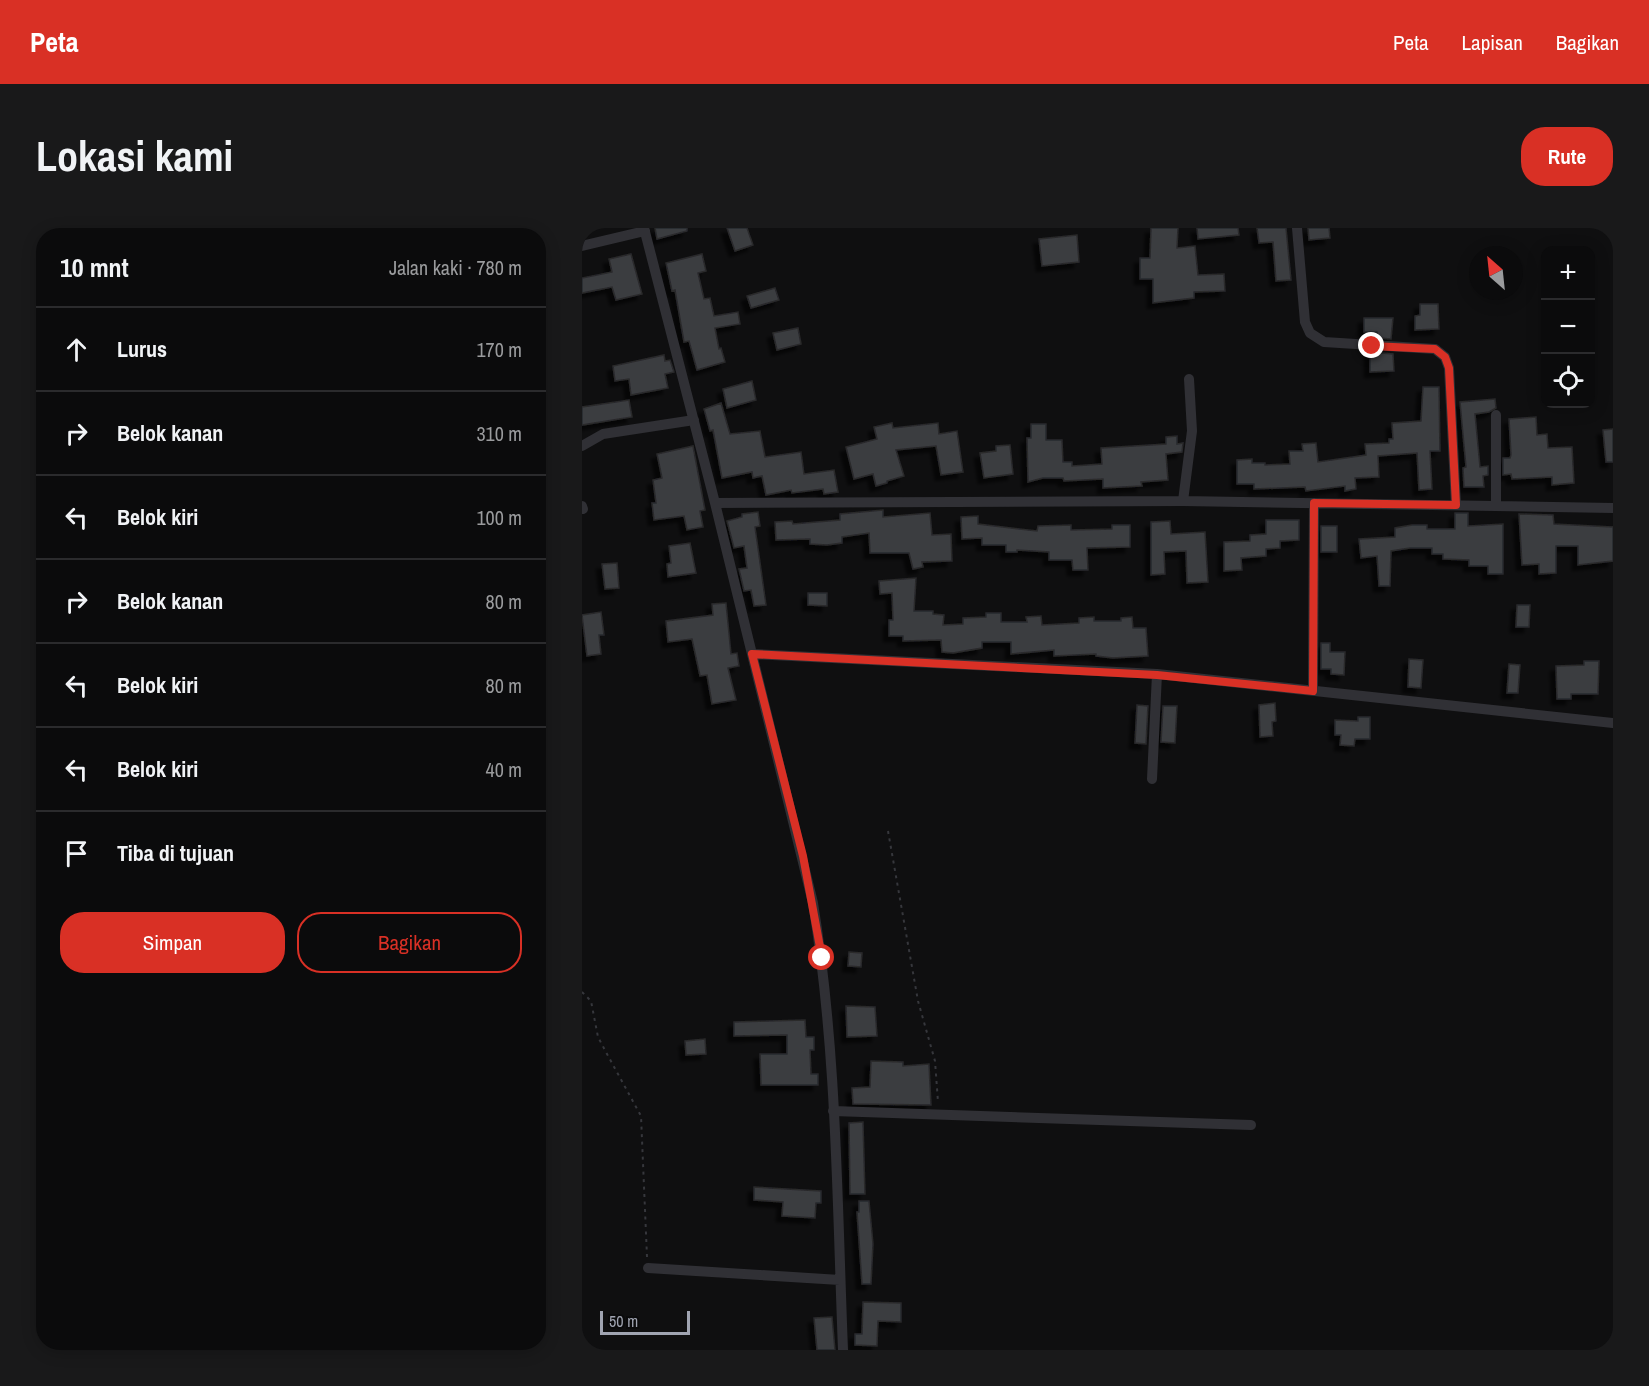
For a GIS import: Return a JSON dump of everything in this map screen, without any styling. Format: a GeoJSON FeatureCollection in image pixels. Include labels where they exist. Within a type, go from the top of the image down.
{"type":"FeatureCollection","features":[{"type":"Feature","properties":{"kind":"street"},"geometry":{"type":"LineString","coordinates":[[1297,228],[1305,322],[1310,333],[1324,342],[1435,349],[1445,357],[1449,368],[1456,505]]}},
{"type":"Feature","properties":{"kind":"street"},"geometry":{"type":"LineString","coordinates":[[582,246],[644,230],[716,503],[803,856],[822,958],[834,1111],[843,1350]]}},
{"type":"Feature","properties":{"kind":"street"},"geometry":{"type":"LineString","coordinates":[[1183,501],[1192,431],[1189,379]]}},
{"type":"Feature","properties":{"kind":"street"},"geometry":{"type":"LineString","coordinates":[[1496,415],[1496,505]]}},
{"type":"Feature","properties":{"kind":"street"},"geometry":{"type":"LineString","coordinates":[[582,446],[603,434],[694,420]]}},
{"type":"Feature","properties":{"kind":"street"},"geometry":{"type":"LineString","coordinates":[[716,503],[1183,501],[1613,508]]}},
{"type":"Feature","properties":{"kind":"street"},"geometry":{"type":"LineString","coordinates":[[1313,691],[1314,503]]}},
{"type":"Feature","properties":{"kind":"street"},"geometry":{"type":"LineString","coordinates":[[752,654],[1157,675],[1613,723]]}},
{"type":"Feature","properties":{"kind":"street"},"geometry":{"type":"LineString","coordinates":[[1152,779],[1157,675]]}},
{"type":"Feature","properties":{"kind":"street"},"geometry":{"type":"LineString","coordinates":[[834,1111],[1251,1125]]}},
{"type":"Feature","properties":{"kind":"street"},"geometry":{"type":"LineString","coordinates":[[648,1268],[840,1280]]}},
{"type":"Feature","properties":{"kind":"path"},"geometry":{"type":"LineString","coordinates":[[888,831],[918,1001],[935,1061],[938,1114]]}},
{"type":"Feature","properties":{"kind":"path"},"geometry":{"type":"LineString","coordinates":[[582,992],[591,1001],[598,1037],[641,1116],[648,1268]]}},
{"type":"Feature","properties":{"kind":"building"},"geometry":{"type":"Polygon","coordinates":[[[655,228],[687,228],[687,231],[657,239],[655,228]]]}},
{"type":"Feature","properties":{"kind":"building"},"geometry":{"type":"Polygon","coordinates":[[[727,228],[747,228],[753,245],[735,251],[727,228]]]}},
{"type":"Feature","properties":{"kind":"building"},"geometry":{"type":"Polygon","coordinates":[[[1151,228],[1178,228],[1177,248],[1195,246],[1198,275],[1224,274],[1225,291],[1194,292],[1194,298],[1153,303],[1153,279],[1140,279],[1140,258],[1150,258],[1151,228]]]}},
{"type":"Feature","properties":{"kind":"building"},"geometry":{"type":"Polygon","coordinates":[[[1197,228],[1238,228],[1239,235],[1198,239],[1197,228]]]}},
{"type":"Feature","properties":{"kind":"building"},"geometry":{"type":"Polygon","coordinates":[[[1257,228],[1286,228],[1291,280],[1276,281],[1273,242],[1259,243],[1257,228]]]}},
{"type":"Feature","properties":{"kind":"building"},"geometry":{"type":"Polygon","coordinates":[[[1308,228],[1329,228],[1330,238],[1309,240],[1308,228]]]}},
{"type":"Feature","properties":{"kind":"building"},"geometry":{"type":"Polygon","coordinates":[[[1077,235],[1079,262],[1042,266],[1039,239],[1077,235]]]}},
{"type":"Feature","properties":{"kind":"building"},"geometry":{"type":"Polygon","coordinates":[[[631,254],[642,294],[616,300],[612,287],[582,293],[582,278],[612,272],[609,259],[631,254]]]}},
{"type":"Feature","properties":{"kind":"building"},"geometry":{"type":"Polygon","coordinates":[[[702,254],[706,271],[698,273],[704,299],[710,298],[714,316],[738,312],[740,324],[715,328],[719,349],[721,348],[725,362],[697,370],[689,341],[684,342],[675,290],[672,291],[666,263],[702,254]]]}},
{"type":"Feature","properties":{"kind":"building"},"geometry":{"type":"Polygon","coordinates":[[[775,288],[779,300],[751,308],[747,296],[775,288]]]}},
{"type":"Feature","properties":{"kind":"building"},"geometry":{"type":"Polygon","coordinates":[[[1420,304],[1438,304],[1439,329],[1415,330],[1415,316],[1420,315],[1420,304]]]}},
{"type":"Feature","properties":{"kind":"building"},"geometry":{"type":"Polygon","coordinates":[[[1364,318],[1393,318],[1391,339],[1378,338],[1377,332],[1364,332],[1364,318]]]}},
{"type":"Feature","properties":{"kind":"building"},"geometry":{"type":"Polygon","coordinates":[[[798,328],[801,344],[777,350],[773,333],[798,328]]]}},
{"type":"Feature","properties":{"kind":"building"},"geometry":{"type":"Polygon","coordinates":[[[1370,352],[1393,354],[1394,371],[1370,372],[1370,352]]]}},
{"type":"Feature","properties":{"kind":"building"},"geometry":{"type":"Polygon","coordinates":[[[664,355],[665,361],[670,360],[674,372],[665,374],[668,388],[631,395],[629,379],[615,381],[613,366],[664,355]]]}},
{"type":"Feature","properties":{"kind":"building"},"geometry":{"type":"Polygon","coordinates":[[[752,381],[756,400],[727,408],[723,389],[752,381]]]}},
{"type":"Feature","properties":{"kind":"building"},"geometry":{"type":"Polygon","coordinates":[[[1423,387],[1439,387],[1440,451],[1430,451],[1432,489],[1419,490],[1417,453],[1378,456],[1379,477],[1355,478],[1356,489],[1345,491],[1345,486],[1306,491],[1305,487],[1254,489],[1254,484],[1237,484],[1237,460],[1252,459],[1252,463],[1265,463],[1265,465],[1290,464],[1289,451],[1303,451],[1302,444],[1316,443],[1318,462],[1366,455],[1365,444],[1389,443],[1389,439],[1393,439],[1392,423],[1421,421],[1423,387]]]}},
{"type":"Feature","properties":{"kind":"building"},"geometry":{"type":"Polygon","coordinates":[[[1495,399],[1496,408],[1489,412],[1475,414],[1480,467],[1488,466],[1488,475],[1483,476],[1484,487],[1464,487],[1463,468],[1466,467],[1460,402],[1495,399]]]}},
{"type":"Feature","properties":{"kind":"building"},"geometry":{"type":"Polygon","coordinates":[[[629,400],[632,417],[582,425],[582,407],[629,400]]]}},
{"type":"Feature","properties":{"kind":"building"},"geometry":{"type":"Polygon","coordinates":[[[721,403],[730,434],[760,431],[765,457],[801,452],[804,474],[834,470],[838,492],[824,494],[823,489],[792,493],[791,490],[766,495],[762,476],[753,478],[752,472],[722,478],[713,430],[710,431],[704,409],[721,403]]]}},
{"type":"Feature","properties":{"kind":"building"},"geometry":{"type":"Polygon","coordinates":[[[1536,417],[1537,435],[1547,434],[1548,448],[1572,447],[1574,483],[1552,485],[1552,477],[1512,479],[1511,474],[1503,475],[1503,458],[1510,458],[1511,455],[1509,419],[1536,417]]]}},
{"type":"Feature","properties":{"kind":"building"},"geometry":{"type":"Polygon","coordinates":[[[892,423],[893,428],[938,423],[939,434],[957,431],[963,472],[941,475],[936,446],[896,450],[904,476],[887,481],[887,483],[876,486],[873,474],[854,479],[846,447],[877,439],[874,427],[892,423]]]}},
{"type":"Feature","properties":{"kind":"building"},"geometry":{"type":"Polygon","coordinates":[[[1031,424],[1046,424],[1046,440],[1062,440],[1063,462],[1072,462],[1072,466],[1102,464],[1101,448],[1166,444],[1166,437],[1177,436],[1177,444],[1183,443],[1182,452],[1166,454],[1168,480],[1141,482],[1142,486],[1103,488],[1103,479],[1064,481],[1063,478],[1043,478],[1028,482],[1027,438],[1031,438],[1031,424]]]}},
{"type":"Feature","properties":{"kind":"building"},"geometry":{"type":"Polygon","coordinates":[[[1613,429],[1613,462],[1606,462],[1603,430],[1613,429]]]}},
{"type":"Feature","properties":{"kind":"building"},"geometry":{"type":"Polygon","coordinates":[[[1010,445],[1013,474],[984,478],[980,453],[996,451],[996,446],[1010,445]]]}},
{"type":"Feature","properties":{"kind":"building"},"geometry":{"type":"Polygon","coordinates":[[[693,446],[705,510],[700,511],[703,527],[687,530],[684,516],[654,520],[652,503],[656,503],[653,480],[662,478],[657,454],[693,446]]]}},
{"type":"Feature","properties":{"kind":"building"},"geometry":{"type":"Polygon","coordinates":[[[883,510],[883,517],[930,513],[932,535],[951,534],[952,561],[922,562],[923,567],[913,569],[909,553],[870,553],[869,533],[842,537],[842,543],[827,545],[810,544],[810,539],[776,540],[775,522],[792,521],[793,524],[840,520],[840,514],[883,510]]]}},
{"type":"Feature","properties":{"kind":"building"},"geometry":{"type":"Polygon","coordinates":[[[758,512],[760,526],[755,527],[766,605],[754,606],[751,590],[744,591],[739,569],[747,568],[744,546],[734,548],[727,521],[742,517],[742,514],[758,512]]]}},
{"type":"Feature","properties":{"kind":"building"},"geometry":{"type":"Polygon","coordinates":[[[1455,513],[1468,513],[1468,526],[1503,524],[1503,574],[1488,574],[1488,566],[1469,566],[1469,560],[1443,559],[1443,554],[1432,554],[1432,548],[1410,548],[1391,551],[1390,586],[1379,586],[1377,556],[1361,558],[1359,539],[1395,537],[1395,528],[1412,525],[1427,525],[1427,529],[1455,529],[1455,513]]]}},
{"type":"Feature","properties":{"kind":"building"},"geometry":{"type":"Polygon","coordinates":[[[1519,514],[1553,515],[1554,524],[1613,527],[1613,561],[1578,565],[1578,546],[1556,546],[1556,573],[1539,574],[1539,564],[1522,565],[1519,514]]]}},
{"type":"Feature","properties":{"kind":"building"},"geometry":{"type":"Polygon","coordinates":[[[978,516],[978,524],[1037,531],[1038,526],[1071,525],[1071,530],[1112,529],[1112,525],[1130,525],[1130,547],[1087,548],[1088,570],[1073,570],[1072,560],[1049,560],[1049,552],[1017,550],[1017,552],[1006,552],[1006,545],[982,545],[982,538],[962,539],[961,517],[978,516]]]}},
{"type":"Feature","properties":{"kind":"building"},"geometry":{"type":"Polygon","coordinates":[[[1266,520],[1299,520],[1299,540],[1280,541],[1280,548],[1266,549],[1266,556],[1241,558],[1242,570],[1224,571],[1224,542],[1250,541],[1250,535],[1266,534],[1266,520]]]}},
{"type":"Feature","properties":{"kind":"building"},"geometry":{"type":"Polygon","coordinates":[[[1170,521],[1171,534],[1205,532],[1208,582],[1187,583],[1186,551],[1164,552],[1165,574],[1151,575],[1151,522],[1170,521]]]}},
{"type":"Feature","properties":{"kind":"building"},"geometry":{"type":"Polygon","coordinates":[[[1321,526],[1337,526],[1337,552],[1321,552],[1321,526]]]}},
{"type":"Feature","properties":{"kind":"building"},"geometry":{"type":"Polygon","coordinates":[[[690,543],[696,573],[668,577],[667,564],[671,563],[669,546],[690,543]]]}},
{"type":"Feature","properties":{"kind":"building"},"geometry":{"type":"Polygon","coordinates":[[[617,563],[619,588],[605,589],[602,564],[617,563]]]}},
{"type":"Feature","properties":{"kind":"building"},"geometry":{"type":"Polygon","coordinates":[[[916,578],[914,611],[933,611],[933,614],[944,615],[943,625],[963,624],[963,618],[986,617],[986,613],[1001,613],[1001,622],[1027,622],[1026,617],[1041,616],[1042,625],[1079,623],[1079,618],[1094,617],[1094,621],[1121,621],[1121,618],[1132,617],[1133,628],[1146,628],[1148,656],[1113,658],[1096,656],[1096,654],[1054,656],[1054,650],[1011,654],[1011,642],[982,642],[982,648],[953,653],[942,652],[941,640],[903,641],[903,636],[889,636],[889,620],[893,620],[892,593],[880,594],[879,581],[916,578]]]}},
{"type":"Feature","properties":{"kind":"building"},"geometry":{"type":"Polygon","coordinates":[[[808,593],[827,593],[827,606],[808,605],[808,593]]]}},
{"type":"Feature","properties":{"kind":"building"},"geometry":{"type":"Polygon","coordinates":[[[726,603],[731,654],[737,653],[739,666],[728,668],[736,700],[712,704],[707,675],[700,676],[692,639],[668,642],[666,621],[713,615],[712,604],[726,603]]]}},
{"type":"Feature","properties":{"kind":"building"},"geometry":{"type":"Polygon","coordinates":[[[1517,605],[1530,605],[1529,627],[1516,627],[1517,605]]]}},
{"type":"Feature","properties":{"kind":"building"},"geometry":{"type":"Polygon","coordinates":[[[601,612],[604,635],[599,635],[601,654],[587,656],[582,615],[601,612]]]}},
{"type":"Feature","properties":{"kind":"building"},"geometry":{"type":"Polygon","coordinates":[[[1321,643],[1330,643],[1330,652],[1345,652],[1344,675],[1331,674],[1331,669],[1321,669],[1321,643]]]}},
{"type":"Feature","properties":{"kind":"building"},"geometry":{"type":"Polygon","coordinates":[[[1409,659],[1423,660],[1421,688],[1408,687],[1409,659]]]}},
{"type":"Feature","properties":{"kind":"building"},"geometry":{"type":"Polygon","coordinates":[[[1584,661],[1599,661],[1598,694],[1571,694],[1571,699],[1557,699],[1556,666],[1584,665],[1584,661]]]}},
{"type":"Feature","properties":{"kind":"building"},"geometry":{"type":"Polygon","coordinates":[[[1509,664],[1520,665],[1518,693],[1507,693],[1509,664]]]}},
{"type":"Feature","properties":{"kind":"building"},"geometry":{"type":"Polygon","coordinates":[[[1275,703],[1276,721],[1272,722],[1273,736],[1260,737],[1259,705],[1275,703]]]}},
{"type":"Feature","properties":{"kind":"building"},"geometry":{"type":"Polygon","coordinates":[[[1137,705],[1148,706],[1146,744],[1135,743],[1137,705]]]}},
{"type":"Feature","properties":{"kind":"building"},"geometry":{"type":"Polygon","coordinates":[[[1163,706],[1177,706],[1175,743],[1161,742],[1163,706]]]}},
{"type":"Feature","properties":{"kind":"building"},"geometry":{"type":"Polygon","coordinates":[[[1358,717],[1370,717],[1370,739],[1355,739],[1354,746],[1340,745],[1341,735],[1335,735],[1335,720],[1358,721],[1358,717]]]}},
{"type":"Feature","properties":{"kind":"building"},"geometry":{"type":"Polygon","coordinates":[[[849,952],[862,953],[861,967],[848,966],[849,952]]]}},
{"type":"Feature","properties":{"kind":"building"},"geometry":{"type":"Polygon","coordinates":[[[846,1006],[875,1007],[877,1036],[847,1037],[846,1006]]]}},
{"type":"Feature","properties":{"kind":"building"},"geometry":{"type":"Polygon","coordinates":[[[805,1020],[806,1037],[814,1037],[814,1050],[810,1050],[811,1074],[818,1074],[818,1085],[761,1085],[760,1054],[787,1054],[787,1035],[734,1036],[734,1022],[805,1020]]]}},
{"type":"Feature","properties":{"kind":"building"},"geometry":{"type":"Polygon","coordinates":[[[705,1039],[706,1054],[686,1055],[685,1041],[705,1039]]]}},
{"type":"Feature","properties":{"kind":"building"},"geometry":{"type":"Polygon","coordinates":[[[871,1061],[903,1062],[903,1066],[929,1064],[931,1105],[853,1104],[852,1088],[870,1087],[871,1061]]]}},
{"type":"Feature","properties":{"kind":"building"},"geometry":{"type":"Polygon","coordinates":[[[863,1122],[865,1194],[850,1194],[849,1123],[863,1122]]]}},
{"type":"Feature","properties":{"kind":"building"},"geometry":{"type":"Polygon","coordinates":[[[754,1187],[821,1191],[821,1203],[816,1203],[815,1218],[782,1216],[783,1202],[754,1200],[754,1187]]]}},
{"type":"Feature","properties":{"kind":"building"},"geometry":{"type":"Polygon","coordinates":[[[859,1201],[869,1201],[873,1244],[871,1284],[862,1284],[857,1212],[859,1212],[859,1201]]]}},
{"type":"Feature","properties":{"kind":"building"},"geometry":{"type":"Polygon","coordinates":[[[863,1302],[901,1303],[901,1322],[878,1321],[877,1346],[855,1345],[855,1334],[862,1334],[863,1302]]]}},
{"type":"Feature","properties":{"kind":"building"},"geometry":{"type":"Polygon","coordinates":[[[832,1317],[835,1350],[817,1350],[814,1318],[832,1317]]]}},
{"type":"Feature","properties":{"kind":"route"},"geometry":{"type":"LineString","coordinates":[[822,958],[803,856],[752,654],[1157,675],[1313,691],[1314,503],[1456,505],[1449,368],[1445,357],[1435,349],[1372,346]]}}]}
